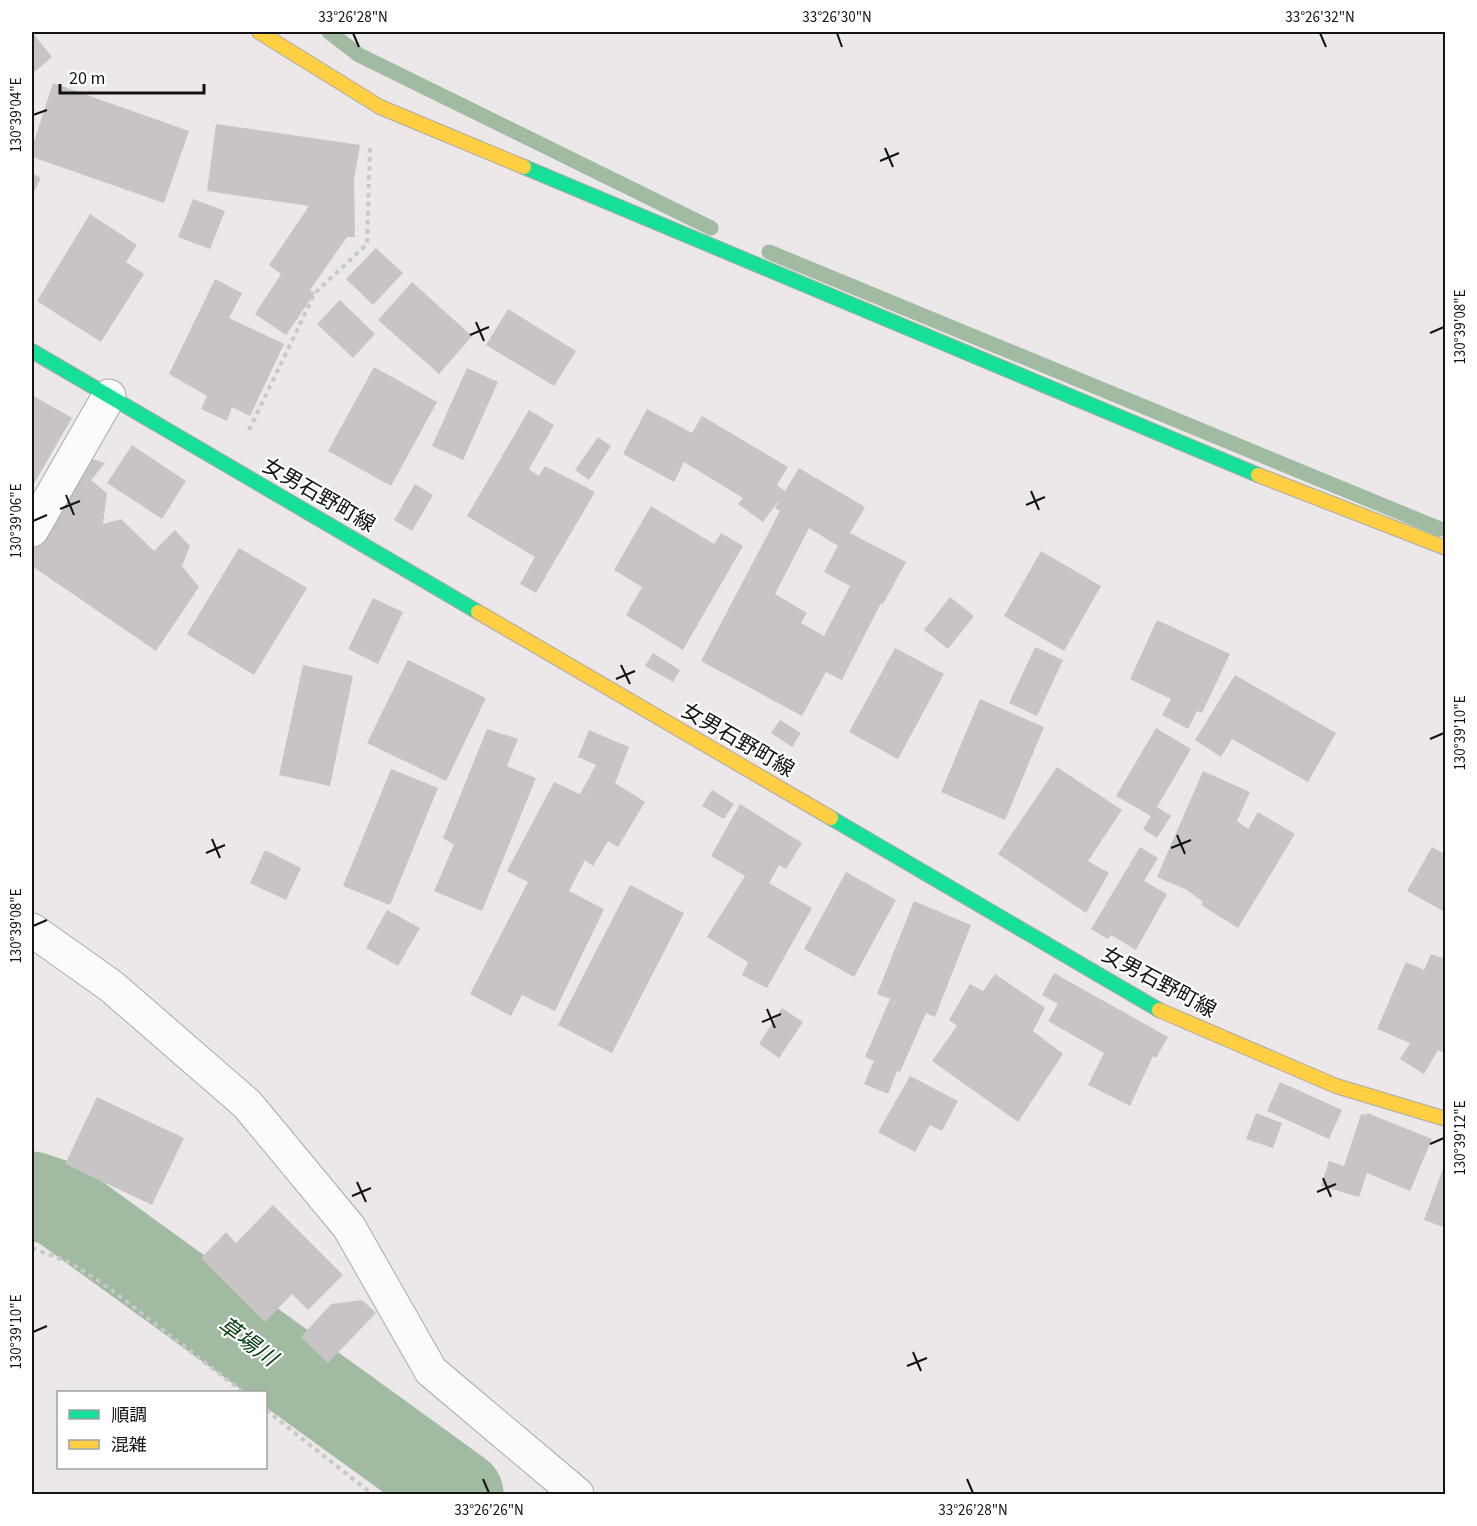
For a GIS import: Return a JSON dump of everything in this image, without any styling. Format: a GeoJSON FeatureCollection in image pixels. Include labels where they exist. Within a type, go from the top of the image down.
{"type":"FeatureCollection","features":[{"type":"Feature","properties":{"kind":"main road"},"geometry":{"type":"LineString","coordinates":[[259,32],[371,102],[1316,499],[1446,548]]}},
{"type":"Feature","properties":{"kind":"main road","name":"女男石野町線"},"geometry":{"type":"LineString","coordinates":[[32,351],[1165,1014],[1336,1086],[1446,1119]]}},
{"type":"Feature","properties":{"kind":"street"},"geometry":{"type":"LineString","coordinates":[[32,530],[109,396]]}},
{"type":"Feature","properties":{"kind":"street"},"geometry":{"type":"LineString","coordinates":[[32,930],[111,986],[247,1104],[349,1227],[431,1371],[577,1494]]}},
{"type":"Feature","properties":{"kind":"path"},"geometry":{"type":"LineString","coordinates":[[230,468],[315,293],[367,244],[371,102]]}},
{"type":"Feature","properties":{"kind":"path"},"geometry":{"type":"LineString","coordinates":[[32,1248],[71,1263],[110,1288],[242,1391]]}},
{"type":"Feature","properties":{"kind":"path"},"geometry":{"type":"LineString","coordinates":[[267,1411],[372,1494]]}},
{"type":"Feature","properties":{"kind":"building"},"geometry":{"type":"Polygon","coordinates":[[[32,32],[52,57],[32,74],[32,32]]]}},
{"type":"Feature","properties":{"kind":"building"},"geometry":{"type":"Polygon","coordinates":[[[53,83],[189,131],[164,203],[32,157],[32,148],[53,83]]]}},
{"type":"Feature","properties":{"kind":"building"},"geometry":{"type":"Polygon","coordinates":[[[216,124],[360,145],[354,180],[355,237],[347,237],[310,290],[315,293],[286,335],[255,314],[281,274],[269,265],[309,206],[207,191],[216,124]]]}},
{"type":"Feature","properties":{"kind":"building"},"geometry":{"type":"Polygon","coordinates":[[[32,173],[41,178],[32,196],[32,173]]]}},
{"type":"Feature","properties":{"kind":"building"},"geometry":{"type":"Polygon","coordinates":[[[193,199],[225,211],[210,249],[178,237],[193,199]]]}},
{"type":"Feature","properties":{"kind":"building"},"geometry":{"type":"Polygon","coordinates":[[[90,214],[137,245],[126,262],[144,274],[101,342],[37,301],[90,214]]]}},
{"type":"Feature","properties":{"kind":"building"},"geometry":{"type":"Polygon","coordinates":[[[376,248],[403,273],[373,305],[346,279],[376,248]]]}},
{"type":"Feature","properties":{"kind":"building"},"geometry":{"type":"Polygon","coordinates":[[[215,279],[242,293],[229,318],[284,344],[250,416],[232,407],[227,421],[201,409],[207,396],[169,374],[215,279]]]}},
{"type":"Feature","properties":{"kind":"building"},"geometry":{"type":"Polygon","coordinates":[[[412,282],[472,336],[439,374],[378,320],[412,282]]]}},
{"type":"Feature","properties":{"kind":"building"},"geometry":{"type":"Polygon","coordinates":[[[340,300],[375,334],[353,358],[317,324],[340,300]]]}},
{"type":"Feature","properties":{"kind":"building"},"geometry":{"type":"Polygon","coordinates":[[[508,309],[576,351],[554,386],[486,345],[508,309]]]}},
{"type":"Feature","properties":{"kind":"building"},"geometry":{"type":"Polygon","coordinates":[[[374,367],[437,402],[391,486],[328,451],[374,367]]]}},
{"type":"Feature","properties":{"kind":"building"},"geometry":{"type":"Polygon","coordinates":[[[467,368],[498,382],[463,460],[432,446],[467,368]]]}},
{"type":"Feature","properties":{"kind":"building"},"geometry":{"type":"Polygon","coordinates":[[[32,395],[72,418],[32,487],[32,395]]]}},
{"type":"Feature","properties":{"kind":"building"},"geometry":{"type":"Polygon","coordinates":[[[647,409],[692,433],[702,416],[788,467],[777,485],[785,491],[799,468],[865,507],[850,533],[906,562],[883,604],[881,603],[842,680],[826,672],[802,716],[701,661],[780,511],[775,508],[780,499],[763,522],[738,504],[743,498],[684,462],[674,482],[623,454],[647,409]],[[809,528],[775,594],[807,613],[801,623],[824,636],[850,586],[824,572],[838,546],[809,528]]]}},
{"type":"Feature","properties":{"kind":"building"},"geometry":{"type":"Polygon","coordinates":[[[529,410],[554,425],[529,469],[539,476],[545,466],[595,492],[536,593],[520,584],[535,557],[467,516],[529,410]]]}},
{"type":"Feature","properties":{"kind":"building"},"geometry":{"type":"Polygon","coordinates":[[[598,437],[611,446],[589,480],[575,470],[598,437]]]}},
{"type":"Feature","properties":{"kind":"building"},"geometry":{"type":"Polygon","coordinates":[[[132,445],[186,481],[162,519],[107,483],[132,445]]]}},
{"type":"Feature","properties":{"kind":"building"},"geometry":{"type":"Polygon","coordinates":[[[85,457],[105,463],[91,480],[107,493],[103,524],[121,519],[154,551],[175,530],[190,546],[182,566],[199,587],[156,651],[32,566],[32,537],[85,457]]]}},
{"type":"Feature","properties":{"kind":"building"},"geometry":{"type":"Polygon","coordinates":[[[415,484],[433,495],[412,531],[394,520],[415,484]]]}},
{"type":"Feature","properties":{"kind":"building"},"geometry":{"type":"Polygon","coordinates":[[[651,506],[714,544],[721,533],[743,546],[683,650],[626,615],[642,587],[614,570],[651,506]]]}},
{"type":"Feature","properties":{"kind":"building"},"geometry":{"type":"Polygon","coordinates":[[[239,548],[307,588],[254,675],[187,634],[239,548]]]}},
{"type":"Feature","properties":{"kind":"building"},"geometry":{"type":"Polygon","coordinates":[[[1041,551],[1101,586],[1064,651],[1004,616],[1041,551]]]}},
{"type":"Feature","properties":{"kind":"building"},"geometry":{"type":"Polygon","coordinates":[[[950,597],[974,616],[948,649],[924,630],[950,597]]]}},
{"type":"Feature","properties":{"kind":"building"},"geometry":{"type":"Polygon","coordinates":[[[373,598],[403,612],[378,664],[348,649],[373,598]]]}},
{"type":"Feature","properties":{"kind":"building"},"geometry":{"type":"Polygon","coordinates":[[[1157,620],[1230,654],[1202,713],[1197,711],[1188,729],[1162,715],[1171,699],[1130,679],[1157,620]]]}},
{"type":"Feature","properties":{"kind":"building"},"geometry":{"type":"Polygon","coordinates":[[[1035,647],[1063,660],[1037,716],[1009,703],[1035,647]]]}},
{"type":"Feature","properties":{"kind":"building"},"geometry":{"type":"Polygon","coordinates":[[[895,648],[944,674],[898,759],[849,732],[895,648]]]}},
{"type":"Feature","properties":{"kind":"building"},"geometry":{"type":"Polygon","coordinates":[[[653,653],[680,670],[673,682],[645,666],[653,653]]]}},
{"type":"Feature","properties":{"kind":"building"},"geometry":{"type":"Polygon","coordinates":[[[408,660],[486,698],[446,781],[367,743],[408,660]]]}},
{"type":"Feature","properties":{"kind":"building"},"geometry":{"type":"Polygon","coordinates":[[[303,665],[353,676],[330,786],[279,775],[303,665]]]}},
{"type":"Feature","properties":{"kind":"building"},"geometry":{"type":"Polygon","coordinates":[[[1235,675],[1336,733],[1308,782],[1232,739],[1221,757],[1195,740],[1235,675]]]}},
{"type":"Feature","properties":{"kind":"building"},"geometry":{"type":"Polygon","coordinates":[[[980,699],[1044,727],[1005,820],[941,792],[980,699]]]}},
{"type":"Feature","properties":{"kind":"building"},"geometry":{"type":"Polygon","coordinates":[[[780,720],[801,733],[792,747],[771,733],[780,720]]]}},
{"type":"Feature","properties":{"kind":"building"},"geometry":{"type":"Polygon","coordinates":[[[1156,728],[1191,749],[1157,807],[1171,816],[1157,838],[1143,829],[1151,816],[1116,796],[1156,728]]]}},
{"type":"Feature","properties":{"kind":"building"},"geometry":{"type":"Polygon","coordinates":[[[487,729],[518,739],[507,766],[536,778],[482,911],[434,891],[454,845],[443,838],[487,729]]]}},
{"type":"Feature","properties":{"kind":"building"},"geometry":{"type":"Polygon","coordinates":[[[589,730],[629,747],[615,783],[645,802],[618,847],[608,841],[593,866],[585,860],[569,891],[604,909],[555,1011],[522,995],[511,1016],[470,994],[528,882],[507,871],[554,782],[594,801],[580,794],[596,765],[578,757],[589,730]]]}},
{"type":"Feature","properties":{"kind":"building"},"geometry":{"type":"Polygon","coordinates":[[[1057,767],[1122,810],[1088,861],[1109,873],[1086,913],[998,854],[1057,767]]]}},
{"type":"Feature","properties":{"kind":"building"},"geometry":{"type":"Polygon","coordinates":[[[391,769],[438,788],[390,905],[343,886],[391,769]]]}},
{"type":"Feature","properties":{"kind":"building"},"geometry":{"type":"Polygon","coordinates":[[[1203,771],[1250,792],[1237,821],[1248,829],[1258,812],[1295,834],[1238,928],[1201,905],[1203,902],[1187,890],[1157,877],[1203,771]]]}},
{"type":"Feature","properties":{"kind":"building"},"geometry":{"type":"Polygon","coordinates":[[[712,790],[734,804],[724,819],[702,806],[712,790]]]}},
{"type":"Feature","properties":{"kind":"building"},"geometry":{"type":"Polygon","coordinates":[[[740,804],[802,843],[786,869],[779,865],[769,883],[812,908],[767,988],[742,975],[748,962],[707,937],[745,876],[711,856],[740,804]]]}},
{"type":"Feature","properties":{"kind":"building"},"geometry":{"type":"Polygon","coordinates":[[[1140,847],[1158,858],[1144,881],[1167,894],[1136,950],[1111,935],[1108,939],[1091,929],[1140,847]]]}},
{"type":"Feature","properties":{"kind":"building"},"geometry":{"type":"Polygon","coordinates":[[[1432,847],[1446,855],[1446,907],[1443,911],[1407,891],[1432,847]]]}},
{"type":"Feature","properties":{"kind":"building"},"geometry":{"type":"Polygon","coordinates":[[[265,850],[301,868],[286,900],[250,883],[265,850]]]}},
{"type":"Feature","properties":{"kind":"building"},"geometry":{"type":"Polygon","coordinates":[[[846,872],[896,900],[854,977],[804,949],[846,872]]]}},
{"type":"Feature","properties":{"kind":"building"},"geometry":{"type":"Polygon","coordinates":[[[630,885],[684,913],[612,1053],[558,1025],[630,885]]]}},
{"type":"Feature","properties":{"kind":"building"},"geometry":{"type":"Polygon","coordinates":[[[914,901],[971,925],[935,1017],[926,1013],[888,1094],[864,1084],[874,1061],[865,1057],[890,999],[877,994],[914,901]]]}},
{"type":"Feature","properties":{"kind":"building"},"geometry":{"type":"Polygon","coordinates":[[[387,910],[420,928],[398,966],[366,948],[387,910]]]}},
{"type":"Feature","properties":{"kind":"building"},"geometry":{"type":"Polygon","coordinates":[[[1431,954],[1446,959],[1446,1054],[1438,1050],[1424,1074],[1400,1059],[1410,1043],[1377,1029],[1406,962],[1424,970],[1431,954]]]}},
{"type":"Feature","properties":{"kind":"building"},"geometry":{"type":"Polygon","coordinates":[[[1054,973],[1168,1037],[1156,1058],[1153,1056],[1130,1106],[1088,1085],[1104,1053],[1048,1021],[1058,1004],[1042,995],[1054,973]]]}},
{"type":"Feature","properties":{"kind":"building"},"geometry":{"type":"Polygon","coordinates":[[[995,974],[1045,1008],[1033,1031],[1063,1054],[1018,1122],[932,1061],[957,1026],[949,1020],[970,984],[983,991],[995,974]]]}},
{"type":"Feature","properties":{"kind":"building"},"geometry":{"type":"Polygon","coordinates":[[[782,1008],[803,1022],[779,1058],[759,1044],[782,1008]]]}},
{"type":"Feature","properties":{"kind":"building"},"geometry":{"type":"Polygon","coordinates":[[[910,1076],[958,1101],[942,1131],[930,1125],[915,1152],[878,1132],[910,1076]]]}},
{"type":"Feature","properties":{"kind":"building"},"geometry":{"type":"Polygon","coordinates":[[[1280,1082],[1342,1110],[1329,1139],[1267,1111],[1280,1082]]]}},
{"type":"Feature","properties":{"kind":"building"},"geometry":{"type":"Polygon","coordinates":[[[97,1097],[184,1138],[152,1205],[65,1164],[97,1097]]]}},
{"type":"Feature","properties":{"kind":"building"},"geometry":{"type":"Polygon","coordinates":[[[1256,1113],[1282,1123],[1273,1148],[1246,1139],[1256,1113]]]}},
{"type":"Feature","properties":{"kind":"building"},"geometry":{"type":"Polygon","coordinates":[[[1367,1113],[1432,1139],[1410,1191],[1367,1173],[1359,1197],[1321,1186],[1329,1161],[1344,1166],[1361,1114],[1366,1115],[1367,1113]]]}},
{"type":"Feature","properties":{"kind":"building"},"geometry":{"type":"Polygon","coordinates":[[[1446,1163],[1446,1228],[1424,1220],[1446,1163]]]}},
{"type":"Feature","properties":{"kind":"building"},"geometry":{"type":"Polygon","coordinates":[[[273,1205],[343,1275],[308,1310],[292,1294],[265,1322],[201,1258],[226,1232],[236,1243],[273,1205]]]}},
{"type":"Feature","properties":{"kind":"building"},"geometry":{"type":"Polygon","coordinates":[[[362,1300],[376,1313],[328,1363],[301,1337],[331,1304],[362,1300]]]}},
{"type":"Feature","properties":{"kind":"waterway"},"geometry":{"type":"LineString","coordinates":[[329,32],[359,55],[711,228]]}},
{"type":"Feature","properties":{"kind":"waterway"},"geometry":{"type":"LineString","coordinates":[[769,252],[1440,529]]}},
{"type":"Feature","properties":{"kind":"waterway","name":"草場川"},"geometry":{"type":"LineString","coordinates":[[32,1195],[59,1204],[460,1494]]}},
{"type":"Feature","properties":{"kind":"traffic: fast"},"geometry":{"type":"LineString","coordinates":[[524,167],[1258,475]]}},
{"type":"Feature","properties":{"kind":"traffic: fast"},"geometry":{"type":"LineString","coordinates":[[32,351],[478,612]]}},
{"type":"Feature","properties":{"kind":"traffic: fast"},"geometry":{"type":"LineString","coordinates":[[831,818],[1159,1010]]}},
{"type":"Feature","properties":{"kind":"traffic: slow"},"geometry":{"type":"LineString","coordinates":[[259,32],[380,107],[524,167]]}},
{"type":"Feature","properties":{"kind":"traffic: slow"},"geometry":{"type":"LineString","coordinates":[[1258,475],[1446,548]]}},
{"type":"Feature","properties":{"kind":"traffic: slow"},"geometry":{"type":"LineString","coordinates":[[478,612],[831,818]]}},
{"type":"Feature","properties":{"kind":"traffic: slow"},"geometry":{"type":"LineString","coordinates":[[1159,1010],[1336,1086],[1446,1119]]}}]}
